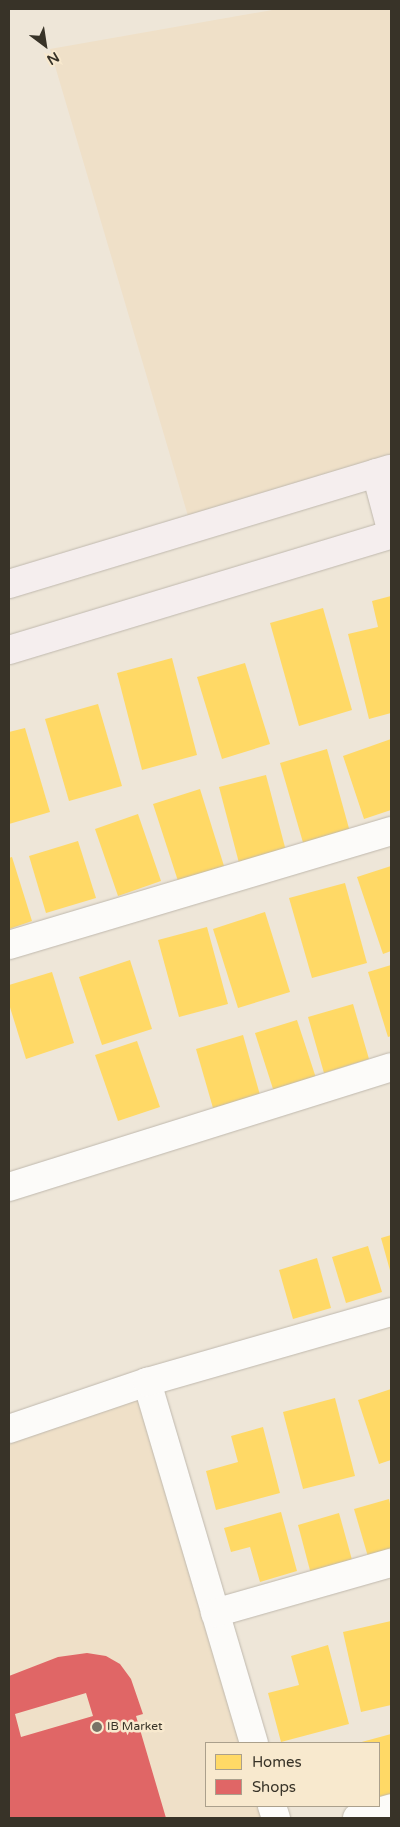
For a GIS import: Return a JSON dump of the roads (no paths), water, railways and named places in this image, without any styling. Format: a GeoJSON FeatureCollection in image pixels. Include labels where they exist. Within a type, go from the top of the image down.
{"type":"FeatureCollection","features":[{"type":"Feature","properties":{"kind":"street"},"geometry":{"type":"LineString","coordinates":[[9,584],[384,471],[391,529]]}},
{"type":"Feature","properties":{"kind":"street"},"geometry":{"type":"LineString","coordinates":[[9,650],[391,535]]}},
{"type":"Feature","properties":{"kind":"street"},"geometry":{"type":"LineString","coordinates":[[9,944],[391,831]]}},
{"type":"Feature","properties":{"kind":"street"},"geometry":{"type":"LineString","coordinates":[[9,1186],[391,1067]]}},
{"type":"Feature","properties":{"kind":"street"},"geometry":{"type":"LineString","coordinates":[[9,1429],[147,1382],[391,1312]]}},
{"type":"Feature","properties":{"kind":"street"},"geometry":{"type":"LineString","coordinates":[[147,1382],[254,1742]]}},
{"type":"Feature","properties":{"kind":"street"},"geometry":{"type":"LineString","coordinates":[[216,1613],[391,1563]]}},
{"type":"Feature","properties":{"kind":"street"},"geometry":{"type":"LineString","coordinates":[[356,1818],[391,1808]]}},
{"type":"Feature","properties":{"kind":"place","name":"IB Market"},"geometry":{"type":"Point","coordinates":[97,1727]}}]}
